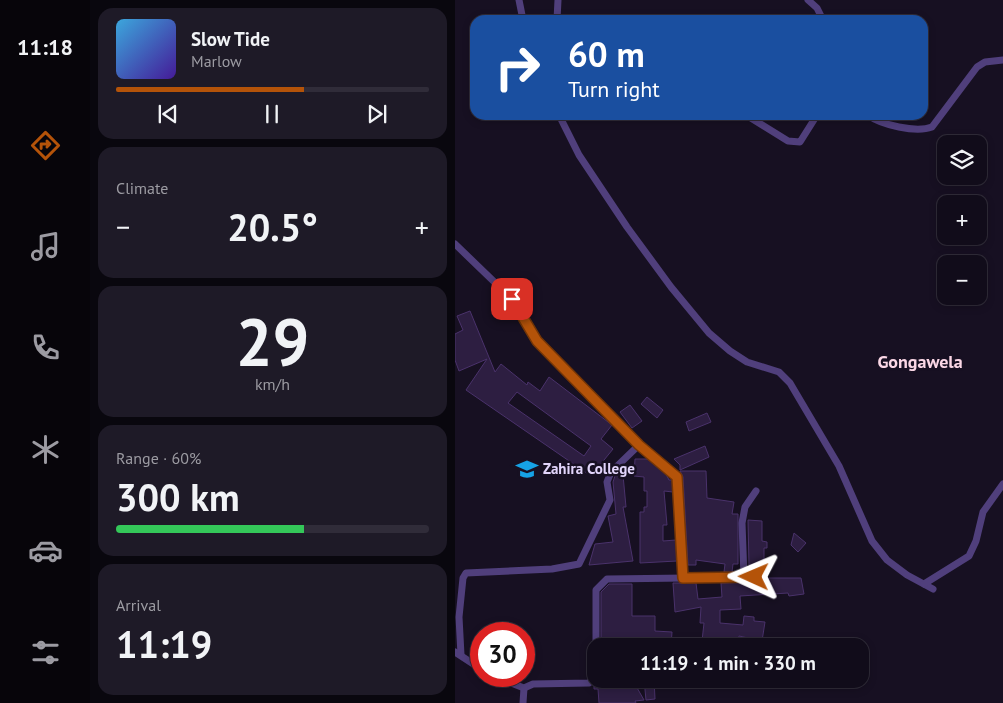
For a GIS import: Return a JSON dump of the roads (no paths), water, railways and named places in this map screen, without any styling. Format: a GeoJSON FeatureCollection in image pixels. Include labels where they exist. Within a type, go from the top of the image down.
{"type":"FeatureCollection","features":[{"type":"Feature","properties":{"kind":"street"},"geometry":{"type":"LineString","coordinates":[[519,0],[522,15]]}},
{"type":"Feature","properties":{"kind":"street"},"geometry":{"type":"LineString","coordinates":[[557,15],[558,0]]}},
{"type":"Feature","properties":{"kind":"street"},"geometry":{"type":"LineString","coordinates":[[808,0],[817,8],[820,15]]}},
{"type":"Feature","properties":{"kind":"street"},"geometry":{"type":"LineString","coordinates":[[875,120],[924,130],[932,127],[977,67],[985,62],[1003,60]]}},
{"type":"Feature","properties":{"kind":"street"},"geometry":{"type":"LineString","coordinates":[[561,120],[579,154],[627,227],[671,287],[709,333],[747,362],[779,372],[790,383],[839,466],[872,541],[887,560],[907,575],[933,588]]}},
{"type":"Feature","properties":{"kind":"street"},"geometry":{"type":"LineString","coordinates":[[755,120],[788,141],[800,142],[814,120]]}},
{"type":"Feature","properties":{"kind":"street"},"geometry":{"type":"LineString","coordinates":[[455,244],[512,299],[537,341],[639,445],[677,477],[683,578]]}},
{"type":"Feature","properties":{"kind":"street"},"geometry":{"type":"LineString","coordinates":[[470,662],[458,654],[459,617],[463,578],[466,573],[552,568],[579,564],[610,500],[607,482],[611,472],[639,445]]}},
{"type":"Feature","properties":{"kind":"street"},"geometry":{"type":"LineString","coordinates":[[924,584],[969,556],[976,541],[983,512],[1003,484]]}},
{"type":"Feature","properties":{"kind":"street"},"geometry":{"type":"LineString","coordinates":[[744,577],[742,523],[745,507],[756,491]]}},
{"type":"Feature","properties":{"kind":"street"},"geometry":{"type":"LineString","coordinates":[[596,638],[596,590],[599,584],[607,580],[764,577]]}},
{"type":"Feature","properties":{"kind":"street"},"geometry":{"type":"LineString","coordinates":[[523,703],[524,688],[541,684],[587,683]]}},
{"type":"Feature","properties":{"kind":"place","name":"Zahira College"},"geometry":{"type":"Point","coordinates":[527,469]}},
{"type":"Feature","properties":{"kind":"district","name":"Gongawela"},"geometry":{"type":"Point","coordinates":[920,362]}}]}
